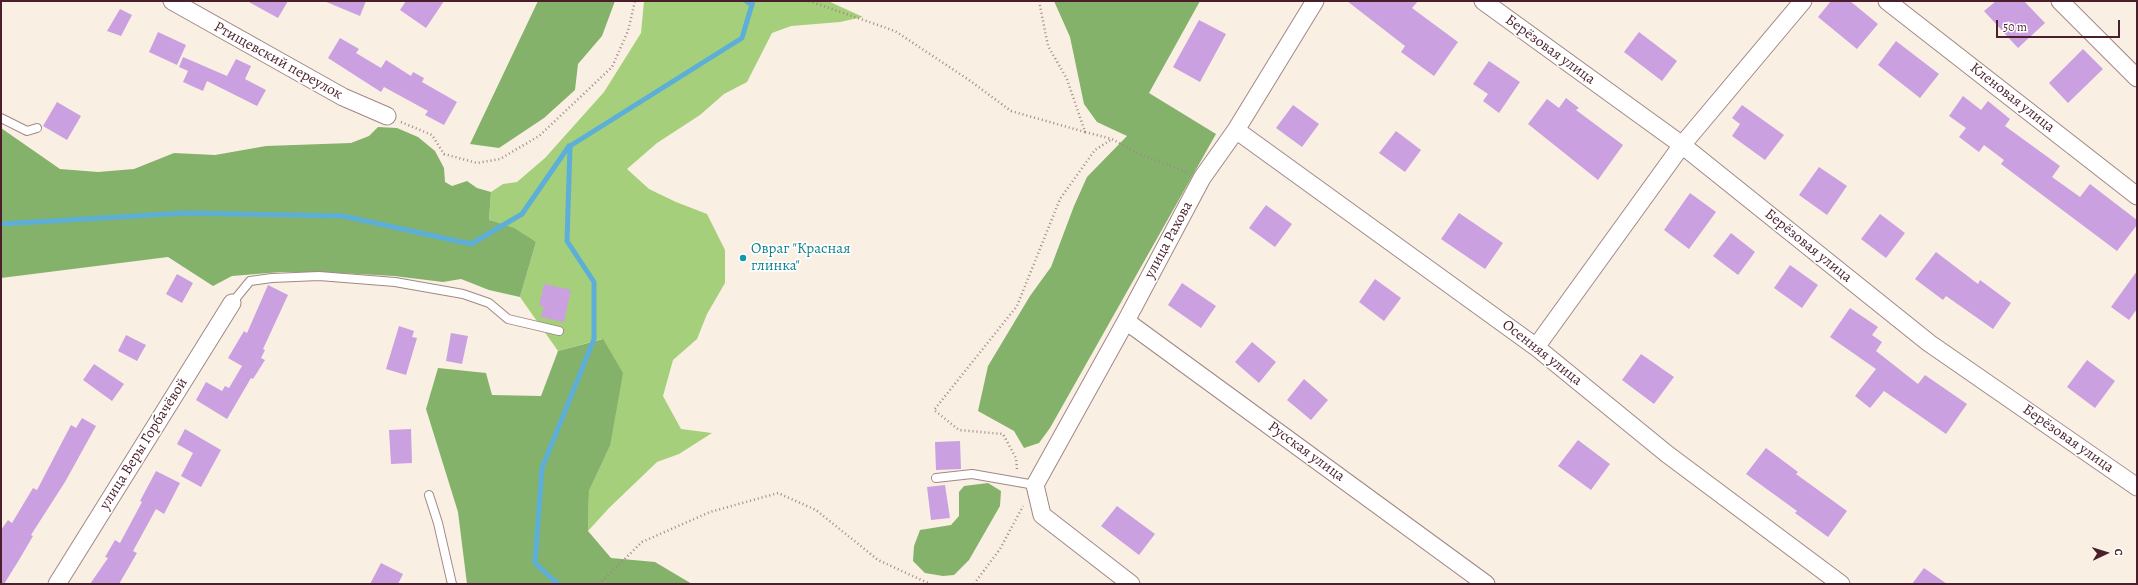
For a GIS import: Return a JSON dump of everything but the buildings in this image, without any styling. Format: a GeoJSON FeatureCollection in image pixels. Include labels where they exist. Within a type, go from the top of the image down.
{"type":"FeatureCollection","features":[{"type":"Feature","properties":{"kind":"street","name":"Ртищевский переулок"},"geometry":{"type":"LineString","coordinates":[[172,1],[343,97],[387,116]]}},
{"type":"Feature","properties":{"kind":"street","name":"улица Рахова"},"geometry":{"type":"LineString","coordinates":[[1035,485],[1126,321],[1202,178],[1236,130],[1315,1]]}},
{"type":"Feature","properties":{"kind":"street","name":"Берёзовая улица"},"geometry":{"type":"LineString","coordinates":[[1483,1],[1682,145],[1929,343],[2137,487]]}},
{"type":"Feature","properties":{"kind":"street"},"geometry":{"type":"LineString","coordinates":[[1536,347],[1682,145],[1802,1]]}},
{"type":"Feature","properties":{"kind":"street","name":"Кленовая улица"},"geometry":{"type":"LineString","coordinates":[[1887,1],[2137,196]]}},
{"type":"Feature","properties":{"kind":"street"},"geometry":{"type":"LineString","coordinates":[[2060,1],[2137,78]]}},
{"type":"Feature","properties":{"kind":"street","name":"Осенняя улица"},"geometry":{"type":"LineString","coordinates":[[1236,130],[1536,347],[1667,454],[1841,584]]}},
{"type":"Feature","properties":{"kind":"street","name":"улица Веры Горбачёвой"},"geometry":{"type":"LineString","coordinates":[[57,584],[232,303]]}},
{"type":"Feature","properties":{"kind":"street","name":"Русская улица"},"geometry":{"type":"LineString","coordinates":[[1126,321],[1486,584]]}},
{"type":"Feature","properties":{"kind":"street"},"geometry":{"type":"LineString","coordinates":[[1035,485],[1042,515],[1131,584]]}},
{"type":"Feature","properties":{"kind":"lane"},"geometry":{"type":"LineString","coordinates":[[1,118],[28,131],[37,128]]}},
{"type":"Feature","properties":{"kind":"lane"},"geometry":{"type":"LineString","coordinates":[[232,303],[250,281],[272,278],[319,276],[396,282],[462,294],[489,303],[508,320],[559,331]]}},
{"type":"Feature","properties":{"kind":"lane"},"geometry":{"type":"LineString","coordinates":[[936,478],[972,474],[1035,485]]}},
{"type":"Feature","properties":{"kind":"lane"},"geometry":{"type":"LineString","coordinates":[[429,495],[438,523],[452,584]]}},
{"type":"Feature","properties":{"kind":"path"},"geometry":{"type":"LineString","coordinates":[[387,116],[432,135],[444,154],[476,163],[500,159],[539,136],[612,67],[628,31],[635,1]]}},
{"type":"Feature","properties":{"kind":"path"},"geometry":{"type":"LineString","coordinates":[[809,1],[895,31],[969,80],[1011,111],[1112,139],[1139,154],[1202,178]]}},
{"type":"Feature","properties":{"kind":"path"},"geometry":{"type":"LineString","coordinates":[[1039,1],[1048,46],[1066,79],[1085,132]]}},
{"type":"Feature","properties":{"kind":"path"},"geometry":{"type":"LineString","coordinates":[[1018,482],[1016,458],[1003,434],[959,430],[934,410],[1017,306],[1060,199],[1095,150],[1112,139]]}},
{"type":"Feature","properties":{"kind":"path"},"geometry":{"type":"LineString","coordinates":[[974,584],[1000,549],[1035,485]]}},
{"type":"Feature","properties":{"kind":"path"},"geometry":{"type":"LineString","coordinates":[[598,584],[642,542],[710,512],[778,493],[816,510],[878,560],[930,584]]}},
{"type":"Feature","properties":{"kind":"green space"},"geometry":{"type":"Polygon","coordinates":[[[538,1],[615,1],[602,36],[578,64],[575,90],[544,118],[499,148],[470,144],[538,1]]]}},
{"type":"Feature","properties":{"kind":"green space"},"geometry":{"type":"Polygon","coordinates":[[[644,1],[828,1],[863,17],[840,22],[791,26],[772,33],[747,82],[724,94],[700,115],[657,143],[627,169],[649,189],[676,202],[707,214],[725,250],[725,283],[707,314],[697,339],[673,360],[663,396],[681,429],[712,433],[679,454],[657,462],[609,508],[588,531],[589,491],[610,446],[602,339],[558,351],[520,297],[536,242],[489,220],[491,192],[503,184],[517,182],[545,158],[604,92],[641,33],[644,1]]]}},
{"type":"Feature","properties":{"kind":"green space"},"geometry":{"type":"Polygon","coordinates":[[[1054,1],[1200,1],[1149,93],[1216,134],[1050,428],[1039,443],[1024,448],[1014,431],[978,411],[988,366],[1030,296],[1051,267],[1074,206],[1087,177],[1127,136],[1097,122],[1084,104],[1070,37],[1054,1]]]}},
{"type":"Feature","properties":{"kind":"green space"},"geometry":{"type":"Polygon","coordinates":[[[378,127],[397,128],[418,137],[435,151],[444,168],[445,182],[452,186],[467,181],[477,188],[491,192],[489,220],[514,228],[536,242],[520,297],[489,290],[461,279],[443,282],[394,276],[322,272],[281,272],[232,276],[213,286],[168,257],[1,278],[1,128],[60,169],[98,172],[134,169],[174,153],[215,155],[266,146],[351,143],[369,136],[378,127]]]}},
{"type":"Feature","properties":{"kind":"green space"},"geometry":{"type":"Polygon","coordinates":[[[603,339],[623,373],[610,446],[589,491],[588,531],[611,558],[655,562],[692,584],[467,584],[458,512],[426,409],[438,368],[486,373],[492,395],[541,396],[558,351],[603,339]]]}},
{"type":"Feature","properties":{"kind":"green space"},"geometry":{"type":"Polygon","coordinates":[[[988,483],[1001,491],[1000,506],[969,560],[954,575],[943,576],[925,573],[913,561],[914,546],[920,530],[951,525],[959,516],[959,492],[964,486],[988,483]]]}},
{"type":"Feature","properties":{"kind":"waterway"},"geometry":{"type":"LineString","coordinates":[[746,1],[752,5]]}},
{"type":"Feature","properties":{"kind":"waterway"},"geometry":{"type":"LineString","coordinates":[[558,584],[535,563],[542,468],[594,339],[594,282],[567,241],[570,146],[742,38],[753,1]]}},
{"type":"Feature","properties":{"kind":"waterway"},"geometry":{"type":"LineString","coordinates":[[1,224],[185,213],[343,216],[471,244],[522,214],[569,146]]}},
{"type":"Feature","properties":{"kind":"place","name":"Овраг \"Красная глинка\""},"geometry":{"type":"Point","coordinates":[743,258]}}]}
